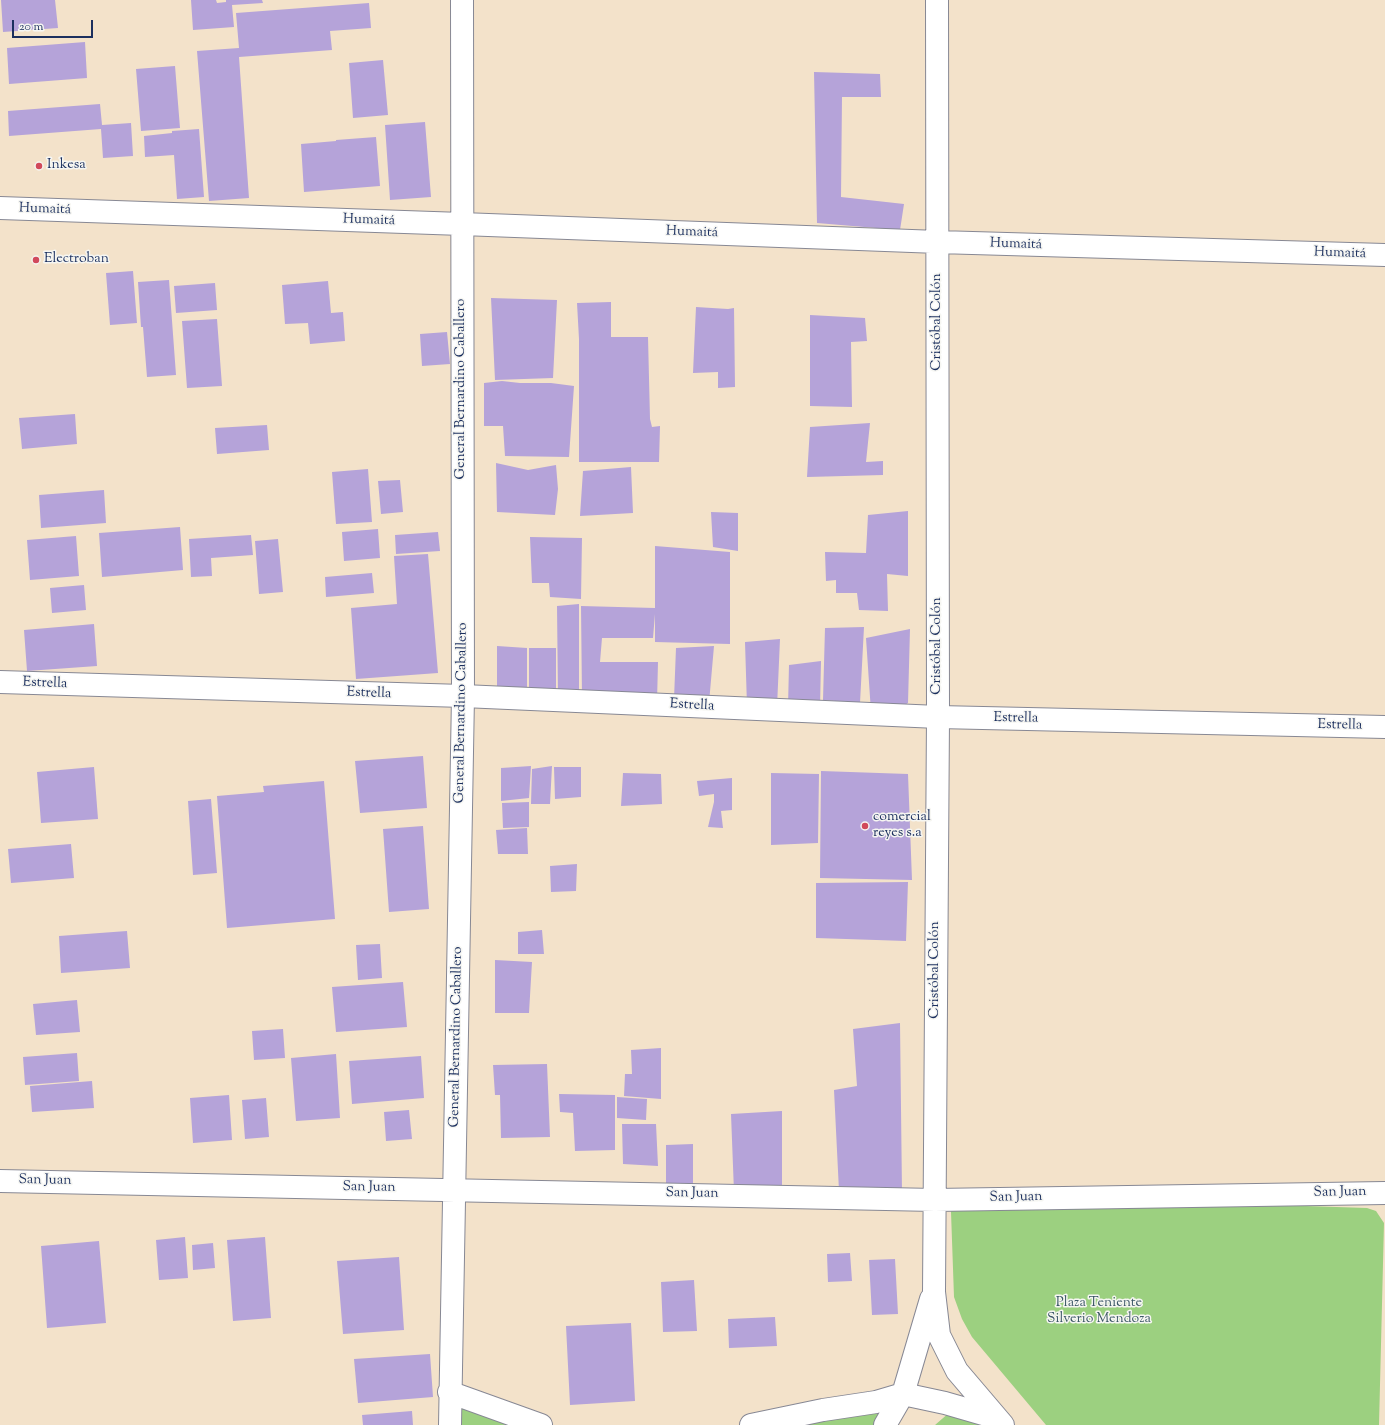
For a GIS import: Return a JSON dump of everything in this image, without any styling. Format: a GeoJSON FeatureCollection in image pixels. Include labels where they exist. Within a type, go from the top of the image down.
{"type":"FeatureCollection","features":[{"type":"Feature","properties":{"kind":"street","name":"General Bernardino Caballero"},"geometry":{"type":"LineString","coordinates":[[450,1425],[464,696],[462,0]]}},
{"type":"Feature","properties":{"kind":"street","name":"Cristóbal Colón"},"geometry":{"type":"LineString","coordinates":[[934,1292],[938,717],[937,0]]}},
{"type":"Feature","properties":{"kind":"street","name":"Humaitá"},"geometry":{"type":"LineString","coordinates":[[0,208],[938,242],[1385,255]]}},
{"type":"Feature","properties":{"kind":"street","name":"Estrella"},"geometry":{"type":"LineString","coordinates":[[0,682],[464,696],[938,717],[1385,727]]}},
{"type":"Feature","properties":{"kind":"street","name":"San Juan"},"geometry":{"type":"LineString","coordinates":[[0,1181],[455,1189],[935,1200],[1385,1193]]}},
{"type":"Feature","properties":{"kind":"street"},"geometry":{"type":"LineString","coordinates":[[885,1425],[903,1394],[934,1292]]}},
{"type":"Feature","properties":{"kind":"street"},"geometry":{"type":"LineString","coordinates":[[934,1292],[939,1335],[957,1371],[1000,1422]]}},
{"type":"Feature","properties":{"kind":"street"},"geometry":{"type":"LineString","coordinates":[[450,1392],[541,1425]]}},
{"type":"Feature","properties":{"kind":"street"},"geometry":{"type":"LineString","coordinates":[[751,1425],[823,1410],[876,1402],[903,1394],[945,1403],[1000,1422]]}},
{"type":"Feature","properties":{"kind":"green space","name":"Plaza Teniente Silverio Mendoza"},"geometry":{"type":"Polygon","coordinates":[[[968,1195],[1367,1208],[1376,1211],[1384,1223],[1379,1425],[1046,1425],[972,1337],[962,1319],[954,1297],[951,1212],[953,1204],[968,1195]]]}},
{"type":"Feature","properties":{"kind":"green space"},"geometry":{"type":"Polygon","coordinates":[[[450,1392],[541,1425],[450,1425],[450,1392]]]}},
{"type":"Feature","properties":{"kind":"green space"},"geometry":{"type":"Polygon","coordinates":[[[876,1402],[885,1425],[751,1425],[876,1402]]]}},
{"type":"Feature","properties":{"kind":"green space"},"geometry":{"type":"Polygon","coordinates":[[[950,1412],[1005,1425],[935,1425],[950,1412]]]}},
{"type":"Feature","properties":{"kind":"building"},"geometry":{"type":"Polygon","coordinates":[[[1,0],[55,0],[58,28],[3,32],[1,0]]]}},
{"type":"Feature","properties":{"kind":"building"},"geometry":{"type":"Polygon","coordinates":[[[191,0],[216,0],[217,3],[226,2],[226,0],[262,0],[263,3],[232,5],[234,27],[193,30],[191,0]]]}},
{"type":"Feature","properties":{"kind":"building"},"geometry":{"type":"Polygon","coordinates":[[[369,3],[371,28],[330,31],[332,50],[239,57],[249,198],[209,201],[197,51],[239,48],[236,13],[369,3]]]}},
{"type":"Feature","properties":{"kind":"building"},"geometry":{"type":"Polygon","coordinates":[[[85,42],[87,78],[9,84],[7,48],[85,42]]]}},
{"type":"Feature","properties":{"kind":"building"},"geometry":{"type":"Polygon","coordinates":[[[383,60],[388,115],[353,118],[349,63],[383,60]]]}},
{"type":"Feature","properties":{"kind":"building"},"geometry":{"type":"Polygon","coordinates":[[[175,66],[180,128],[141,131],[136,69],[175,66]]]}},
{"type":"Feature","properties":{"kind":"building"},"geometry":{"type":"Polygon","coordinates":[[[814,72],[880,74],[881,97],[842,97],[841,197],[904,204],[900,230],[817,223],[814,72]]]}},
{"type":"Feature","properties":{"kind":"building"},"geometry":{"type":"Polygon","coordinates":[[[100,104],[102,125],[131,123],[133,156],[103,158],[101,129],[9,136],[8,111],[100,104]]]}},
{"type":"Feature","properties":{"kind":"building"},"geometry":{"type":"Polygon","coordinates":[[[425,122],[431,197],[390,200],[385,125],[425,122]]]}},
{"type":"Feature","properties":{"kind":"building"},"geometry":{"type":"Polygon","coordinates":[[[199,129],[204,197],[177,199],[174,155],[145,157],[144,136],[172,133],[172,131],[199,129]]]}},
{"type":"Feature","properties":{"kind":"building"},"geometry":{"type":"Polygon","coordinates":[[[376,137],[380,186],[304,192],[301,144],[376,137]]]}},
{"type":"Feature","properties":{"kind":"building"},"geometry":{"type":"Polygon","coordinates":[[[133,271],[137,323],[110,325],[106,273],[133,271]]]}},
{"type":"Feature","properties":{"kind":"building"},"geometry":{"type":"Polygon","coordinates":[[[169,280],[176,375],[147,377],[143,327],[141,327],[138,282],[169,280]]]}},
{"type":"Feature","properties":{"kind":"building"},"geometry":{"type":"Polygon","coordinates":[[[328,281],[331,313],[343,312],[345,341],[310,344],[308,323],[285,324],[282,285],[328,281]]]}},
{"type":"Feature","properties":{"kind":"building"},"geometry":{"type":"Polygon","coordinates":[[[215,283],[217,310],[176,313],[174,286],[215,283]]]}},
{"type":"Feature","properties":{"kind":"building"},"geometry":{"type":"Polygon","coordinates":[[[491,298],[557,300],[553,378],[495,380],[491,298]]]}},
{"type":"Feature","properties":{"kind":"building"},"geometry":{"type":"Polygon","coordinates":[[[611,302],[611,337],[648,337],[650,419],[652,427],[660,426],[659,462],[579,462],[579,339],[577,303],[611,302]]]}},
{"type":"Feature","properties":{"kind":"building"},"geometry":{"type":"Polygon","coordinates":[[[696,307],[734,308],[735,387],[718,388],[718,372],[693,373],[696,307]]]}},
{"type":"Feature","properties":{"kind":"building"},"geometry":{"type":"Polygon","coordinates":[[[810,315],[865,318],[867,341],[851,342],[852,407],[810,406],[810,315]]]}},
{"type":"Feature","properties":{"kind":"building"},"geometry":{"type":"Polygon","coordinates":[[[217,319],[222,386],[187,388],[182,321],[217,319]]]}},
{"type":"Feature","properties":{"kind":"building"},"geometry":{"type":"Polygon","coordinates":[[[447,332],[450,364],[422,366],[420,334],[447,332]]]}},
{"type":"Feature","properties":{"kind":"building"},"geometry":{"type":"Polygon","coordinates":[[[502,381],[520,383],[551,383],[574,386],[569,457],[505,456],[503,426],[484,426],[484,383],[502,381]]]}},
{"type":"Feature","properties":{"kind":"building"},"geometry":{"type":"Polygon","coordinates":[[[75,414],[77,444],[22,449],[19,418],[75,414]]]}},
{"type":"Feature","properties":{"kind":"building"},"geometry":{"type":"Polygon","coordinates":[[[870,423],[866,462],[883,461],[883,475],[807,477],[810,427],[870,423]]]}},
{"type":"Feature","properties":{"kind":"building"},"geometry":{"type":"Polygon","coordinates":[[[267,425],[269,450],[217,454],[215,428],[267,425]]]}},
{"type":"Feature","properties":{"kind":"building"},"geometry":{"type":"Polygon","coordinates":[[[496,463],[528,470],[556,465],[558,489],[555,515],[497,512],[496,463]]]}},
{"type":"Feature","properties":{"kind":"building"},"geometry":{"type":"Polygon","coordinates":[[[631,467],[633,513],[580,516],[583,471],[631,467]]]}},
{"type":"Feature","properties":{"kind":"building"},"geometry":{"type":"Polygon","coordinates":[[[368,469],[372,522],[336,524],[332,472],[368,469]]]}},
{"type":"Feature","properties":{"kind":"building"},"geometry":{"type":"Polygon","coordinates":[[[400,480],[403,512],[381,514],[378,481],[400,480]]]}},
{"type":"Feature","properties":{"kind":"building"},"geometry":{"type":"Polygon","coordinates":[[[104,490],[106,523],[41,528],[39,495],[104,490]]]}},
{"type":"Feature","properties":{"kind":"building"},"geometry":{"type":"Polygon","coordinates":[[[908,511],[908,576],[887,574],[888,611],[859,610],[857,593],[836,593],[836,580],[826,581],[825,552],[866,553],[868,515],[908,511]]]}},
{"type":"Feature","properties":{"kind":"building"},"geometry":{"type":"Polygon","coordinates":[[[711,512],[738,513],[738,551],[713,547],[711,512]]]}},
{"type":"Feature","properties":{"kind":"building"},"geometry":{"type":"Polygon","coordinates":[[[180,527],[183,570],[102,577],[99,533],[180,527]]]}},
{"type":"Feature","properties":{"kind":"building"},"geometry":{"type":"Polygon","coordinates":[[[378,529],[380,558],[344,561],[342,532],[378,529]]]}},
{"type":"Feature","properties":{"kind":"building"},"geometry":{"type":"Polygon","coordinates":[[[438,532],[440,551],[396,554],[395,535],[438,532]]]}},
{"type":"Feature","properties":{"kind":"building"},"geometry":{"type":"Polygon","coordinates":[[[251,535],[253,555],[211,558],[212,576],[191,577],[189,539],[251,535]]]}},
{"type":"Feature","properties":{"kind":"building"},"geometry":{"type":"Polygon","coordinates":[[[76,536],[79,576],[30,580],[27,540],[76,536]]]}},
{"type":"Feature","properties":{"kind":"building"},"geometry":{"type":"Polygon","coordinates":[[[530,537],[582,538],[581,599],[550,597],[549,583],[532,583],[530,537]]]}},
{"type":"Feature","properties":{"kind":"building"},"geometry":{"type":"Polygon","coordinates":[[[278,539],[283,592],[259,594],[255,541],[278,539]]]}},
{"type":"Feature","properties":{"kind":"building"},"geometry":{"type":"Polygon","coordinates":[[[655,546],[730,552],[730,644],[655,642],[655,614],[653,638],[602,638],[600,662],[658,662],[657,702],[582,698],[581,606],[655,608],[655,546]]]}},
{"type":"Feature","properties":{"kind":"building"},"geometry":{"type":"Polygon","coordinates":[[[428,554],[438,673],[356,679],[351,608],[397,604],[394,556],[428,554]]]}},
{"type":"Feature","properties":{"kind":"building"},"geometry":{"type":"Polygon","coordinates":[[[372,573],[374,593],[326,597],[325,577],[372,573]]]}},
{"type":"Feature","properties":{"kind":"building"},"geometry":{"type":"Polygon","coordinates":[[[84,585],[86,610],[52,613],[50,588],[84,585]]]}},
{"type":"Feature","properties":{"kind":"building"},"geometry":{"type":"Polygon","coordinates":[[[579,604],[579,698],[558,697],[557,606],[579,604]]]}},
{"type":"Feature","properties":{"kind":"building"},"geometry":{"type":"Polygon","coordinates":[[[94,624],[97,666],[27,671],[24,630],[94,624]]]}},
{"type":"Feature","properties":{"kind":"building"},"geometry":{"type":"Polygon","coordinates":[[[864,627],[860,703],[823,700],[825,628],[864,627]]]}},
{"type":"Feature","properties":{"kind":"building"},"geometry":{"type":"Polygon","coordinates":[[[910,629],[908,703],[892,713],[871,712],[866,638],[910,629]]]}},
{"type":"Feature","properties":{"kind":"building"},"geometry":{"type":"Polygon","coordinates":[[[780,639],[777,707],[747,706],[745,642],[780,639]]]}},
{"type":"Feature","properties":{"kind":"building"},"geometry":{"type":"Polygon","coordinates":[[[497,646],[527,648],[527,697],[497,696],[497,646]]]}},
{"type":"Feature","properties":{"kind":"building"},"geometry":{"type":"Polygon","coordinates":[[[714,646],[709,703],[674,699],[676,648],[714,646]]]}},
{"type":"Feature","properties":{"kind":"building"},"geometry":{"type":"Polygon","coordinates":[[[529,648],[556,648],[556,697],[529,698],[529,648]]]}},
{"type":"Feature","properties":{"kind":"building"},"geometry":{"type":"Polygon","coordinates":[[[821,661],[820,708],[788,707],[789,665],[821,661]]]}},
{"type":"Feature","properties":{"kind":"building"},"geometry":{"type":"Polygon","coordinates":[[[423,756],[427,808],[360,813],[355,761],[423,756]]]}},
{"type":"Feature","properties":{"kind":"building"},"geometry":{"type":"Polygon","coordinates":[[[531,766],[529,798],[501,801],[501,768],[531,766]]]}},
{"type":"Feature","properties":{"kind":"building"},"geometry":{"type":"Polygon","coordinates":[[[552,766],[550,804],[531,804],[532,769],[552,766]]]}},
{"type":"Feature","properties":{"kind":"building"},"geometry":{"type":"Polygon","coordinates":[[[94,767],[98,819],[41,823],[37,772],[94,767]]]}},
{"type":"Feature","properties":{"kind":"building"},"geometry":{"type":"Polygon","coordinates":[[[554,767],[581,767],[581,797],[555,799],[554,767]]]}},
{"type":"Feature","properties":{"kind":"building","name":"comercial reyes s.a"},"geometry":{"type":"Polygon","coordinates":[[[821,771],[908,774],[912,880],[820,878],[821,771]]]}},
{"type":"Feature","properties":{"kind":"building"},"geometry":{"type":"Polygon","coordinates":[[[623,773],[661,774],[662,804],[621,806],[623,773]]]}},
{"type":"Feature","properties":{"kind":"building"},"geometry":{"type":"Polygon","coordinates":[[[771,773],[819,774],[818,843],[771,845],[771,773]]]}},
{"type":"Feature","properties":{"kind":"building"},"geometry":{"type":"Polygon","coordinates":[[[732,778],[732,810],[721,811],[723,828],[708,827],[714,802],[714,794],[699,796],[697,781],[732,778]]]}},
{"type":"Feature","properties":{"kind":"building"},"geometry":{"type":"Polygon","coordinates":[[[324,781],[335,919],[227,928],[217,796],[264,792],[263,786],[324,781]]]}},
{"type":"Feature","properties":{"kind":"building"},"geometry":{"type":"Polygon","coordinates":[[[211,799],[217,873],[193,875],[188,801],[211,799]]]}},
{"type":"Feature","properties":{"kind":"building"},"geometry":{"type":"Polygon","coordinates":[[[529,802],[529,827],[503,828],[502,803],[529,802]]]}},
{"type":"Feature","properties":{"kind":"building"},"geometry":{"type":"Polygon","coordinates":[[[423,826],[429,909],[389,912],[383,829],[423,826]]]}},
{"type":"Feature","properties":{"kind":"building"},"geometry":{"type":"Polygon","coordinates":[[[527,828],[528,854],[498,854],[496,830],[527,828]]]}},
{"type":"Feature","properties":{"kind":"building"},"geometry":{"type":"Polygon","coordinates":[[[71,844],[74,878],[11,883],[8,849],[71,844]]]}},
{"type":"Feature","properties":{"kind":"building"},"geometry":{"type":"Polygon","coordinates":[[[577,864],[576,891],[551,892],[550,866],[577,864]]]}},
{"type":"Feature","properties":{"kind":"building"},"geometry":{"type":"Polygon","coordinates":[[[908,882],[906,941],[816,938],[816,883],[908,882]]]}},
{"type":"Feature","properties":{"kind":"building"},"geometry":{"type":"Polygon","coordinates":[[[542,930],[544,954],[518,954],[518,932],[542,930]]]}},
{"type":"Feature","properties":{"kind":"building"},"geometry":{"type":"Polygon","coordinates":[[[127,931],[130,968],[61,973],[59,936],[127,931]]]}},
{"type":"Feature","properties":{"kind":"building"},"geometry":{"type":"Polygon","coordinates":[[[380,944],[382,978],[358,980],[356,945],[380,944]]]}},
{"type":"Feature","properties":{"kind":"building"},"geometry":{"type":"Polygon","coordinates":[[[495,960],[532,962],[529,1013],[495,1013],[495,960]]]}},
{"type":"Feature","properties":{"kind":"building"},"geometry":{"type":"Polygon","coordinates":[[[403,982],[407,1027],[336,1032],[332,987],[403,982]]]}},
{"type":"Feature","properties":{"kind":"building"},"geometry":{"type":"Polygon","coordinates":[[[77,1000],[80,1032],[36,1035],[33,1004],[77,1000]]]}},
{"type":"Feature","properties":{"kind":"building"},"geometry":{"type":"Polygon","coordinates":[[[900,1023],[902,1193],[839,1191],[834,1090],[857,1086],[853,1029],[900,1023]]]}},
{"type":"Feature","properties":{"kind":"building"},"geometry":{"type":"Polygon","coordinates":[[[283,1029],[285,1058],[254,1060],[252,1031],[283,1029]]]}},
{"type":"Feature","properties":{"kind":"building"},"geometry":{"type":"Polygon","coordinates":[[[661,1048],[661,1099],[624,1096],[625,1074],[632,1074],[631,1050],[661,1048]]]}},
{"type":"Feature","properties":{"kind":"building"},"geometry":{"type":"Polygon","coordinates":[[[77,1053],[79,1081],[25,1085],[23,1057],[77,1053]]]}},
{"type":"Feature","properties":{"kind":"building"},"geometry":{"type":"Polygon","coordinates":[[[336,1054],[340,1118],[296,1121],[291,1058],[336,1054]]]}},
{"type":"Feature","properties":{"kind":"building"},"geometry":{"type":"Polygon","coordinates":[[[421,1056],[424,1098],[352,1104],[349,1061],[421,1056]]]}},
{"type":"Feature","properties":{"kind":"building"},"geometry":{"type":"Polygon","coordinates":[[[547,1064],[550,1137],[501,1138],[500,1095],[495,1095],[493,1065],[547,1064]]]}},
{"type":"Feature","properties":{"kind":"building"},"geometry":{"type":"Polygon","coordinates":[[[92,1081],[94,1108],[32,1112],[30,1086],[92,1081]]]}},
{"type":"Feature","properties":{"kind":"building"},"geometry":{"type":"Polygon","coordinates":[[[559,1094],[615,1095],[615,1150],[575,1151],[573,1113],[560,1112],[559,1094]]]}},
{"type":"Feature","properties":{"kind":"building"},"geometry":{"type":"Polygon","coordinates":[[[229,1095],[232,1140],[193,1143],[190,1098],[229,1095]]]}},
{"type":"Feature","properties":{"kind":"building"},"geometry":{"type":"Polygon","coordinates":[[[617,1097],[647,1099],[646,1120],[617,1118],[617,1097]]]}},
{"type":"Feature","properties":{"kind":"building"},"geometry":{"type":"Polygon","coordinates":[[[266,1098],[269,1137],[245,1139],[242,1100],[266,1098]]]}},
{"type":"Feature","properties":{"kind":"building"},"geometry":{"type":"Polygon","coordinates":[[[409,1110],[412,1139],[386,1141],[384,1112],[409,1110]]]}},
{"type":"Feature","properties":{"kind":"building"},"geometry":{"type":"Polygon","coordinates":[[[782,1111],[782,1192],[734,1192],[731,1114],[782,1111]]]}},
{"type":"Feature","properties":{"kind":"building"},"geometry":{"type":"Polygon","coordinates":[[[622,1124],[656,1124],[658,1166],[623,1164],[622,1124]]]}},
{"type":"Feature","properties":{"kind":"building"},"geometry":{"type":"Polygon","coordinates":[[[693,1144],[693,1184],[666,1184],[666,1145],[693,1144]]]}},
{"type":"Feature","properties":{"kind":"building"},"geometry":{"type":"Polygon","coordinates":[[[185,1237],[188,1278],[159,1280],[156,1240],[185,1237]]]}},
{"type":"Feature","properties":{"kind":"building"},"geometry":{"type":"Polygon","coordinates":[[[265,1237],[271,1318],[233,1321],[227,1240],[265,1237]]]}},
{"type":"Feature","properties":{"kind":"building"},"geometry":{"type":"Polygon","coordinates":[[[99,1241],[106,1323],[47,1328],[41,1246],[99,1241]]]}},
{"type":"Feature","properties":{"kind":"building"},"geometry":{"type":"Polygon","coordinates":[[[213,1243],[215,1268],[193,1270],[192,1245],[213,1243]]]}},
{"type":"Feature","properties":{"kind":"building"},"geometry":{"type":"Polygon","coordinates":[[[850,1253],[852,1281],[828,1282],[827,1254],[850,1253]]]}},
{"type":"Feature","properties":{"kind":"building"},"geometry":{"type":"Polygon","coordinates":[[[399,1257],[404,1330],[343,1334],[337,1261],[399,1257]]]}},
{"type":"Feature","properties":{"kind":"building"},"geometry":{"type":"Polygon","coordinates":[[[895,1259],[898,1314],[872,1315],[869,1260],[895,1259]]]}},
{"type":"Feature","properties":{"kind":"building"},"geometry":{"type":"Polygon","coordinates":[[[694,1280],[697,1331],[663,1332],[661,1282],[694,1280]]]}},
{"type":"Feature","properties":{"kind":"building"},"geometry":{"type":"Polygon","coordinates":[[[775,1317],[777,1346],[729,1348],[728,1319],[775,1317]]]}},
{"type":"Feature","properties":{"kind":"building"},"geometry":{"type":"Polygon","coordinates":[[[631,1323],[635,1401],[570,1405],[566,1326],[631,1323]]]}},
{"type":"Feature","properties":{"kind":"building"},"geometry":{"type":"Polygon","coordinates":[[[430,1354],[433,1397],[358,1403],[354,1359],[430,1354]]]}},
{"type":"Feature","properties":{"kind":"building"},"geometry":{"type":"Polygon","coordinates":[[[412,1411],[413,1425],[363,1425],[362,1415],[412,1411]]]}},
{"type":"Feature","properties":{"kind":"place","name":"Inkesa"},"geometry":{"type":"Point","coordinates":[39,166]}},
{"type":"Feature","properties":{"kind":"place","name":"Electroban"},"geometry":{"type":"Point","coordinates":[36,260]}},
{"type":"Feature","properties":{"kind":"place","name":"comercial reyes s.a"},"geometry":{"type":"Point","coordinates":[865,826]}}]}
